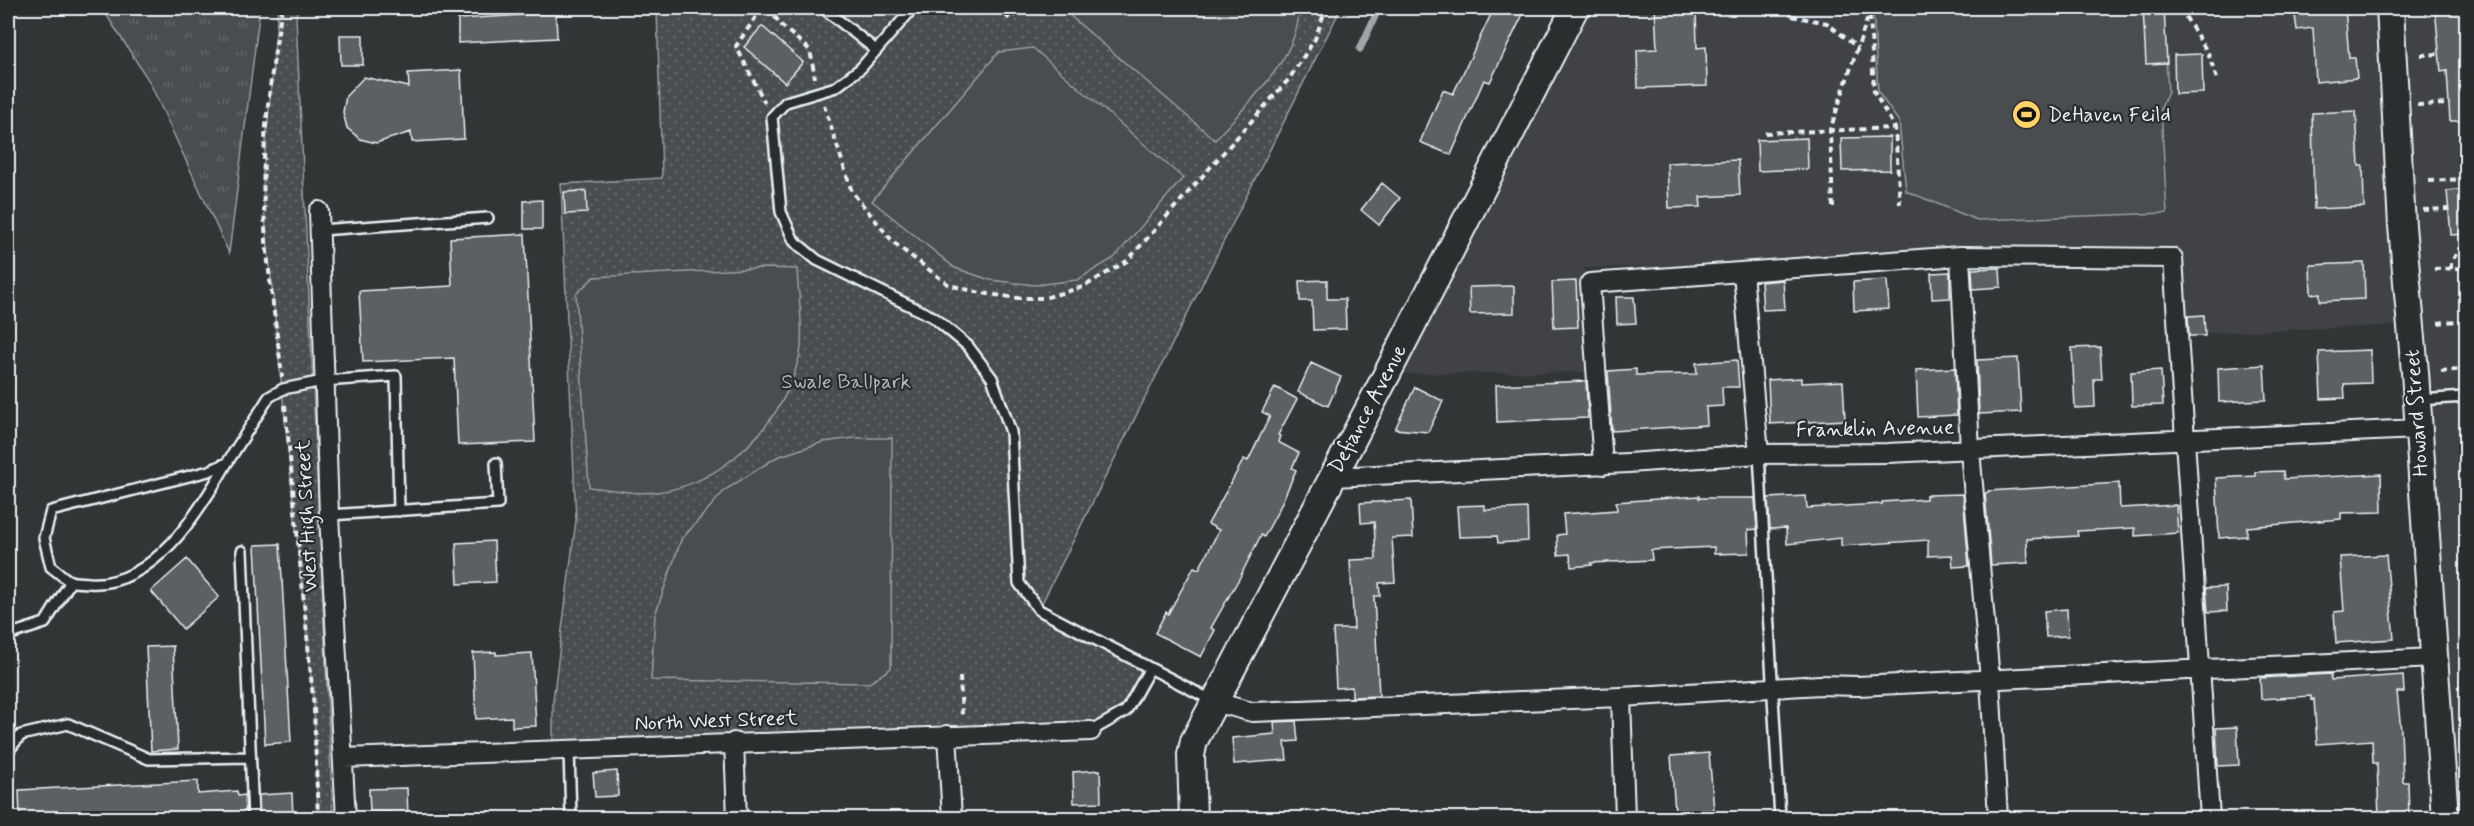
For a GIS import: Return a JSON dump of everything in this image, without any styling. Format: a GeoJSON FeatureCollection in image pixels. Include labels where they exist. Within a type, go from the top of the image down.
{"type":"FeatureCollection","features":[{"type":"Feature","properties":{"kind":"street","name":"Defiance Avenue"},"geometry":{"type":"LineString","coordinates":[[1193,819],[1191,755],[1194,741],[1575,8]]}},
{"type":"Feature","properties":{"kind":"street","name":"Howard Street"},"geometry":{"type":"LineString","coordinates":[[2390,8],[2445,819]]}},
{"type":"Feature","properties":{"kind":"street","name":"West High Street"},"geometry":{"type":"LineString","coordinates":[[319,212],[323,381],[346,819]]}},
{"type":"Feature","properties":{"kind":"street"},"geometry":{"type":"LineString","coordinates":[[1960,256],[1970,450],[1990,680],[1998,819]]}},
{"type":"Feature","properties":{"kind":"street"},"geometry":{"type":"LineString","coordinates":[[1603,465],[1590,283],[1960,256],[2173,258],[2210,819]]}},
{"type":"Feature","properties":{"kind":"street"},"geometry":{"type":"LineString","coordinates":[[1743,272],[1759,453]]}},
{"type":"Feature","properties":{"kind":"street","name":"Franklin Avenue"},"geometry":{"type":"LineString","coordinates":[[1333,477],[1603,465],[1759,453],[1887,453],[1970,450],[2419,429]]}},
{"type":"Feature","properties":{"kind":"street"},"geometry":{"type":"LineString","coordinates":[[1215,702],[1252,712],[1620,697],[2434,658]]}},
{"type":"Feature","properties":{"kind":"street"},"geometry":{"type":"LineString","coordinates":[[1620,697],[1625,819]]}},
{"type":"Feature","properties":{"kind":"street","name":"North West Street"},"geometry":{"type":"LineString","coordinates":[[344,758],[734,742],[1091,731]]}},
{"type":"Feature","properties":{"kind":"street"},"geometry":{"type":"LineString","coordinates":[[952,819],[955,735]]}},
{"type":"Feature","properties":{"kind":"street"},"geometry":{"type":"LineString","coordinates":[[734,742],[737,819]]}},
{"type":"Feature","properties":{"kind":"lane"},"geometry":{"type":"LineString","coordinates":[[832,8],[828,12],[876,50]]}},
{"type":"Feature","properties":{"kind":"lane"},"geometry":{"type":"LineString","coordinates":[[913,8],[861,68],[836,87],[786,102],[772,117],[781,212],[794,241],[817,260],[933,317],[968,346],[992,378],[1011,432],[1019,584],[1039,610],[1215,702]]}},
{"type":"Feature","properties":{"kind":"lane"},"geometry":{"type":"LineString","coordinates":[[320,230],[488,218]]}},
{"type":"Feature","properties":{"kind":"lane"},"geometry":{"type":"LineString","coordinates":[[227,463],[209,471],[51,511],[44,538],[51,567],[71,581],[105,584],[133,575],[169,547],[211,491],[269,397],[283,390],[323,381],[396,376],[399,511]]}},
{"type":"Feature","properties":{"kind":"lane"},"geometry":{"type":"LineString","coordinates":[[2417,400],[2466,397]]}},
{"type":"Feature","properties":{"kind":"lane"},"geometry":{"type":"LineString","coordinates":[[1759,453],[1780,819]]}},
{"type":"Feature","properties":{"kind":"lane"},"geometry":{"type":"LineString","coordinates":[[329,515],[498,504],[496,463]]}},
{"type":"Feature","properties":{"kind":"lane"},"geometry":{"type":"LineString","coordinates":[[242,551],[253,819]]}},
{"type":"Feature","properties":{"kind":"lane"},"geometry":{"type":"LineString","coordinates":[[8,635],[45,623],[71,581]]}},
{"type":"Feature","properties":{"kind":"lane"},"geometry":{"type":"LineString","coordinates":[[1091,731],[1126,711],[1150,668]]}},
{"type":"Feature","properties":{"kind":"lane"},"geometry":{"type":"LineString","coordinates":[[8,750],[21,735],[68,724],[149,759],[249,757]]}},
{"type":"Feature","properties":{"kind":"lane"},"geometry":{"type":"LineString","coordinates":[[569,749],[571,819]]}},
{"type":"Feature","properties":{"kind":"path"},"geometry":{"type":"LineString","coordinates":[[282,8],[271,78],[263,174],[264,209],[314,708],[318,819]]}},
{"type":"Feature","properties":{"kind":"path"},"geometry":{"type":"LineString","coordinates":[[762,8],[736,46],[772,117]]}},
{"type":"Feature","properties":{"kind":"path"},"geometry":{"type":"LineString","coordinates":[[768,8],[783,27],[810,50],[820,93],[852,192],[894,243],[949,285],[981,293],[1017,298],[1044,298],[1083,286],[1127,261],[1289,79],[1315,39],[1326,8]]}},
{"type":"Feature","properties":{"kind":"path"},"geometry":{"type":"LineString","coordinates":[[997,8],[1010,19],[1013,13],[1020,8]]}},
{"type":"Feature","properties":{"kind":"path"},"geometry":{"type":"LineString","coordinates":[[2180,8],[2208,53],[2218,82]]}},
{"type":"Feature","properties":{"kind":"path"},"geometry":{"type":"LineString","coordinates":[[1833,207],[1830,130],[1871,10]]}},
{"type":"Feature","properties":{"kind":"path"},"geometry":{"type":"LineString","coordinates":[[1871,10],[1874,93],[1895,128],[1900,204]]}},
{"type":"Feature","properties":{"kind":"path"},"geometry":{"type":"LineString","coordinates":[[1792,16],[1827,23],[1858,48]]}},
{"type":"Feature","properties":{"kind":"path"},"geometry":{"type":"LineString","coordinates":[[2421,55],[2439,54]]}},
{"type":"Feature","properties":{"kind":"path"},"geometry":{"type":"LineString","coordinates":[[2395,106],[2449,104]]}},
{"type":"Feature","properties":{"kind":"path"},"geometry":{"type":"LineString","coordinates":[[1765,133],[1895,128]]}},
{"type":"Feature","properties":{"kind":"path"},"geometry":{"type":"LineString","coordinates":[[2428,181],[2466,178]]}},
{"type":"Feature","properties":{"kind":"path"},"geometry":{"type":"LineString","coordinates":[[2451,269],[2451,263],[2459,249],[2466,249]]}},
{"type":"Feature","properties":{"kind":"path"},"geometry":{"type":"LineString","coordinates":[[2434,269],[2462,268]]}},
{"type":"Feature","properties":{"kind":"path"},"geometry":{"type":"LineString","coordinates":[[2438,323],[2465,320]]}},
{"type":"Feature","properties":{"kind":"path"},"geometry":{"type":"LineString","coordinates":[[2441,371],[2466,369]]}},
{"type":"Feature","properties":{"kind":"path"},"geometry":{"type":"LineString","coordinates":[[2461,635],[2466,635]]}},
{"type":"Feature","properties":{"kind":"path"},"geometry":{"type":"LineString","coordinates":[[955,735],[960,677]]}},
{"type":"Feature","properties":{"kind":"shaded area"},"geometry":{"type":"Polygon","coordinates":[[[1576,8],[2466,8],[2466,818],[2445,818],[2410,325],[2178,334],[2172,258],[1585,268],[1586,372],[1387,374],[1576,8]]]}},
{"type":"Feature","properties":{"kind":"green space"},"geometry":{"type":"Polygon","coordinates":[[[102,8],[260,8],[229,253],[149,81],[102,8]]]}},
{"type":"Feature","properties":{"kind":"green space"},"geometry":{"type":"Polygon","coordinates":[[[278,8],[298,8],[296,17],[333,818],[318,818],[314,708],[264,209],[263,174],[278,8]]]}},
{"type":"Feature","properties":{"kind":"green space","name":"Swale Ballpark"},"geometry":{"type":"Polygon","coordinates":[[[657,8],[1341,8],[1039,609],[1150,668],[1126,711],[1091,731],[553,749],[553,700],[576,520],[561,184],[662,178],[657,8]]]}},
{"type":"Feature","properties":{"kind":"green space"},"geometry":{"type":"Polygon","coordinates":[[[1061,8],[1299,8],[1297,27],[1291,45],[1281,62],[1255,96],[1215,140],[1061,8]]]}},
{"type":"Feature","properties":{"kind":"green space","name":"DeHaven Feild"},"geometry":{"type":"Polygon","coordinates":[[[1873,8],[2163,8],[2168,92],[2161,108],[2167,213],[1977,220],[1906,191],[1899,122],[1878,92],[1873,8]]]}},
{"type":"Feature","properties":{"kind":"green space"},"geometry":{"type":"Polygon","coordinates":[[[1033,48],[1183,178],[1114,258],[1077,280],[1035,285],[990,280],[955,268],[872,201],[999,52],[1033,48]]]}},
{"type":"Feature","properties":{"kind":"green space"},"geometry":{"type":"Polygon","coordinates":[[[764,268],[797,269],[801,349],[788,390],[761,431],[724,465],[703,478],[680,487],[640,493],[589,487],[576,294],[594,277],[764,268]]]}},
{"type":"Feature","properties":{"kind":"green space"},"geometry":{"type":"Polygon","coordinates":[[[854,438],[892,438],[891,668],[869,683],[651,680],[655,615],[681,540],[725,490],[777,457],[823,442],[854,438]]]}},
{"type":"Feature","properties":{"kind":"building"},"geometry":{"type":"Polygon","coordinates":[[[1494,8],[1526,8],[1490,82],[1484,80],[1451,155],[1420,142],[1443,90],[1453,94],[1494,8]]]}},
{"type":"Feature","properties":{"kind":"building"},"geometry":{"type":"Polygon","coordinates":[[[1655,8],[1696,8],[1697,48],[1706,47],[1707,86],[1638,88],[1637,50],[1657,49],[1655,8]]]}},
{"type":"Feature","properties":{"kind":"building"},"geometry":{"type":"Polygon","coordinates":[[[2143,8],[2164,8],[2167,63],[2146,64],[2143,8]]]}},
{"type":"Feature","properties":{"kind":"building"},"geometry":{"type":"Polygon","coordinates":[[[2294,8],[2345,8],[2349,58],[2355,58],[2357,78],[2316,82],[2313,28],[2297,30],[2294,8]]]}},
{"type":"Feature","properties":{"kind":"building"},"geometry":{"type":"Polygon","coordinates":[[[2435,8],[2466,8],[2466,121],[2450,121],[2447,71],[2441,72],[2435,8]]]}},
{"type":"Feature","properties":{"kind":"building"},"geometry":{"type":"Polygon","coordinates":[[[556,13],[557,38],[458,43],[458,19],[556,13]]]}},
{"type":"Feature","properties":{"kind":"building"},"geometry":{"type":"Polygon","coordinates":[[[762,26],[803,62],[785,83],[744,47],[762,26]]]}},
{"type":"Feature","properties":{"kind":"building"},"geometry":{"type":"Polygon","coordinates":[[[340,35],[363,35],[363,65],[341,65],[340,35]]]}},
{"type":"Feature","properties":{"kind":"building"},"geometry":{"type":"Polygon","coordinates":[[[2202,54],[2203,93],[2175,94],[2174,55],[2202,54]]]}},
{"type":"Feature","properties":{"kind":"building"},"geometry":{"type":"Polygon","coordinates":[[[461,70],[464,139],[412,142],[411,132],[376,143],[360,139],[347,128],[343,112],[346,96],[364,77],[409,87],[408,73],[461,70]]]}},
{"type":"Feature","properties":{"kind":"building"},"geometry":{"type":"Polygon","coordinates":[[[2356,111],[2359,166],[2363,166],[2364,207],[2314,209],[2312,113],[2356,111]]]}},
{"type":"Feature","properties":{"kind":"building"},"geometry":{"type":"Polygon","coordinates":[[[1890,137],[1890,170],[1842,171],[1841,138],[1890,137]]]}},
{"type":"Feature","properties":{"kind":"building"},"geometry":{"type":"Polygon","coordinates":[[[1807,138],[1808,169],[1758,171],[1757,140],[1807,138]]]}},
{"type":"Feature","properties":{"kind":"building"},"geometry":{"type":"Polygon","coordinates":[[[1738,160],[1740,195],[1700,197],[1701,207],[1669,208],[1667,163],[1738,160]]]}},
{"type":"Feature","properties":{"kind":"building"},"geometry":{"type":"Polygon","coordinates":[[[1382,183],[1400,198],[1379,225],[1361,210],[1382,183]]]}},
{"type":"Feature","properties":{"kind":"building"},"geometry":{"type":"Polygon","coordinates":[[[2466,189],[2466,234],[2451,235],[2447,191],[2466,189]]]}},
{"type":"Feature","properties":{"kind":"building"},"geometry":{"type":"Polygon","coordinates":[[[586,191],[587,213],[565,214],[564,192],[586,191]]]}},
{"type":"Feature","properties":{"kind":"building"},"geometry":{"type":"Polygon","coordinates":[[[542,200],[542,229],[524,229],[524,201],[542,200]]]}},
{"type":"Feature","properties":{"kind":"building"},"geometry":{"type":"Polygon","coordinates":[[[525,234],[535,442],[458,445],[454,358],[363,362],[359,291],[452,286],[450,238],[525,234]]]}},
{"type":"Feature","properties":{"kind":"building"},"geometry":{"type":"Polygon","coordinates":[[[2364,263],[2365,299],[2320,301],[2320,293],[2311,294],[2310,265],[2364,263]]]}},
{"type":"Feature","properties":{"kind":"building"},"geometry":{"type":"Polygon","coordinates":[[[2000,268],[2001,287],[1973,289],[1972,269],[2000,268]]]}},
{"type":"Feature","properties":{"kind":"building"},"geometry":{"type":"Polygon","coordinates":[[[1950,272],[1950,298],[1932,299],[1931,273],[1950,272]]]}},
{"type":"Feature","properties":{"kind":"building"},"geometry":{"type":"Polygon","coordinates":[[[1327,280],[1327,299],[1345,299],[1346,329],[1313,330],[1312,301],[1300,301],[1299,281],[1327,280]]]}},
{"type":"Feature","properties":{"kind":"building"},"geometry":{"type":"Polygon","coordinates":[[[1783,280],[1785,309],[1763,310],[1761,282],[1783,280]]]}},
{"type":"Feature","properties":{"kind":"building"},"geometry":{"type":"Polygon","coordinates":[[[1887,280],[1889,309],[1854,311],[1853,282],[1887,280]]]}},
{"type":"Feature","properties":{"kind":"building"},"geometry":{"type":"Polygon","coordinates":[[[1576,281],[1578,327],[1554,328],[1552,282],[1576,281]]]}},
{"type":"Feature","properties":{"kind":"building"},"geometry":{"type":"Polygon","coordinates":[[[1514,286],[1514,313],[1470,314],[1469,287],[1514,286]]]}},
{"type":"Feature","properties":{"kind":"building"},"geometry":{"type":"Polygon","coordinates":[[[1616,297],[1634,297],[1636,323],[1617,324],[1616,297]]]}},
{"type":"Feature","properties":{"kind":"building"},"geometry":{"type":"Polygon","coordinates":[[[2204,315],[2205,336],[2189,336],[2188,316],[2204,315]]]}},
{"type":"Feature","properties":{"kind":"building"},"geometry":{"type":"Polygon","coordinates":[[[2100,347],[2102,379],[2094,379],[2095,407],[2075,408],[2072,348],[2100,347]]]}},
{"type":"Feature","properties":{"kind":"building"},"geometry":{"type":"Polygon","coordinates":[[[2370,350],[2371,383],[2344,384],[2345,398],[2321,399],[2319,352],[2370,350]]]}},
{"type":"Feature","properties":{"kind":"building"},"geometry":{"type":"Polygon","coordinates":[[[2018,358],[2021,412],[1979,414],[1977,360],[2018,358]]]}},
{"type":"Feature","properties":{"kind":"building"},"geometry":{"type":"Polygon","coordinates":[[[1737,360],[1739,387],[1722,387],[1723,406],[1706,407],[1707,425],[1612,431],[1608,371],[1636,369],[1636,375],[1697,374],[1696,363],[1737,360]]]}},
{"type":"Feature","properties":{"kind":"building"},"geometry":{"type":"Polygon","coordinates":[[[1311,363],[1341,377],[1328,406],[1298,392],[1311,363]]]}},
{"type":"Feature","properties":{"kind":"building"},"geometry":{"type":"Polygon","coordinates":[[[2264,365],[2266,400],[2219,402],[2218,368],[2264,365]]]}},
{"type":"Feature","properties":{"kind":"building"},"geometry":{"type":"Polygon","coordinates":[[[1955,368],[1957,415],[1918,417],[1916,370],[1955,368]]]}},
{"type":"Feature","properties":{"kind":"building"},"geometry":{"type":"Polygon","coordinates":[[[2161,370],[2163,405],[2132,406],[2131,372],[2161,370]]]}},
{"type":"Feature","properties":{"kind":"building"},"geometry":{"type":"Polygon","coordinates":[[[1801,378],[1801,383],[1843,381],[1845,420],[1770,424],[1768,380],[1801,378]]]}},
{"type":"Feature","properties":{"kind":"building"},"geometry":{"type":"Polygon","coordinates":[[[1586,381],[1588,418],[1497,422],[1496,385],[1586,381]]]}},
{"type":"Feature","properties":{"kind":"building"},"geometry":{"type":"Polygon","coordinates":[[[1275,387],[1297,399],[1278,435],[1280,436],[1278,442],[1299,453],[1292,468],[1296,470],[1264,537],[1261,535],[1211,628],[1215,630],[1201,657],[1155,633],[1194,567],[1199,569],[1219,530],[1208,524],[1244,459],[1248,461],[1270,416],[1262,412],[1275,387]]]}},
{"type":"Feature","properties":{"kind":"building"},"geometry":{"type":"Polygon","coordinates":[[[1415,387],[1443,401],[1428,432],[1395,429],[1415,387]]]}},
{"type":"Feature","properties":{"kind":"building"},"geometry":{"type":"Polygon","coordinates":[[[2283,471],[2284,479],[2381,474],[2382,512],[2341,513],[2341,519],[2247,527],[2247,536],[2219,538],[2216,478],[2256,476],[2255,472],[2283,471]]]}},
{"type":"Feature","properties":{"kind":"building"},"geometry":{"type":"Polygon","coordinates":[[[2119,483],[2120,508],[2176,505],[2178,533],[2135,536],[2135,528],[2077,531],[2078,536],[2027,539],[2028,563],[1991,565],[1985,493],[1988,491],[2119,483]]]}},
{"type":"Feature","properties":{"kind":"building"},"geometry":{"type":"Polygon","coordinates":[[[1963,494],[1969,566],[1953,567],[1952,555],[1928,556],[1928,540],[1841,546],[1841,538],[1787,544],[1786,528],[1770,529],[1768,498],[1806,496],[1807,508],[1882,504],[1882,502],[1926,499],[1926,495],[1963,494]]]}},
{"type":"Feature","properties":{"kind":"building"},"geometry":{"type":"Polygon","coordinates":[[[1699,496],[1699,498],[1755,498],[1757,529],[1748,530],[1749,553],[1714,554],[1714,547],[1651,550],[1652,560],[1591,563],[1592,565],[1571,567],[1570,554],[1558,555],[1557,535],[1565,534],[1563,514],[1617,510],[1616,502],[1699,496]]]}},
{"type":"Feature","properties":{"kind":"building"},"geometry":{"type":"Polygon","coordinates":[[[1411,500],[1413,537],[1392,538],[1395,582],[1379,583],[1380,596],[1374,596],[1379,696],[1352,697],[1352,687],[1336,688],[1333,629],[1354,629],[1350,560],[1376,559],[1374,522],[1361,523],[1360,503],[1411,500]]]}},
{"type":"Feature","properties":{"kind":"building"},"geometry":{"type":"Polygon","coordinates":[[[1485,505],[1485,510],[1527,508],[1528,541],[1498,543],[1497,536],[1459,537],[1457,506],[1485,505]]]}},
{"type":"Feature","properties":{"kind":"building"},"geometry":{"type":"Polygon","coordinates":[[[494,541],[496,582],[458,584],[456,543],[494,541]]]}},
{"type":"Feature","properties":{"kind":"building"},"geometry":{"type":"Polygon","coordinates":[[[280,544],[291,742],[265,744],[255,545],[280,544]]]}},
{"type":"Feature","properties":{"kind":"building"},"geometry":{"type":"Polygon","coordinates":[[[2386,555],[2394,639],[2336,643],[2334,612],[2344,611],[2340,557],[2386,555]]]}},
{"type":"Feature","properties":{"kind":"building"},"geometry":{"type":"Polygon","coordinates":[[[187,559],[219,597],[183,629],[151,591],[187,559]]]}},
{"type":"Feature","properties":{"kind":"building"},"geometry":{"type":"Polygon","coordinates":[[[2226,587],[2227,611],[2208,612],[2206,588],[2226,587]]]}},
{"type":"Feature","properties":{"kind":"building"},"geometry":{"type":"Polygon","coordinates":[[[2067,609],[2068,636],[2046,637],[2044,611],[2067,609]]]}},
{"type":"Feature","properties":{"kind":"building"},"geometry":{"type":"Polygon","coordinates":[[[173,646],[178,749],[151,751],[146,647],[173,646]]]}},
{"type":"Feature","properties":{"kind":"building"},"geometry":{"type":"Polygon","coordinates":[[[496,652],[496,655],[532,653],[536,726],[512,727],[512,717],[476,719],[473,653],[496,652]]]}},
{"type":"Feature","properties":{"kind":"building"},"geometry":{"type":"Polygon","coordinates":[[[2331,674],[2331,680],[2403,675],[2404,692],[2397,692],[2403,782],[2408,782],[2409,819],[2379,819],[2377,763],[2373,763],[2372,740],[2317,744],[2314,699],[2311,700],[2311,696],[2261,699],[2260,678],[2331,674]]]}},
{"type":"Feature","properties":{"kind":"building"},"geometry":{"type":"Polygon","coordinates":[[[1296,721],[1298,741],[1285,742],[1287,760],[1234,764],[1232,738],[1275,734],[1274,722],[1296,721]]]}},
{"type":"Feature","properties":{"kind":"building"},"geometry":{"type":"Polygon","coordinates":[[[2237,727],[2239,765],[2218,766],[2216,728],[2237,727]]]}},
{"type":"Feature","properties":{"kind":"building"},"geometry":{"type":"Polygon","coordinates":[[[1709,753],[1714,810],[1675,812],[1671,756],[1709,753]]]}},
{"type":"Feature","properties":{"kind":"building"},"geometry":{"type":"Polygon","coordinates":[[[1100,770],[1101,802],[1074,803],[1073,772],[1100,770]]]}},
{"type":"Feature","properties":{"kind":"building"},"geometry":{"type":"Polygon","coordinates":[[[617,771],[618,796],[595,797],[593,773],[617,771]]]}},
{"type":"Feature","properties":{"kind":"building"},"geometry":{"type":"Polygon","coordinates":[[[198,781],[198,794],[237,791],[238,796],[245,795],[246,819],[20,819],[19,790],[198,781]]]}},
{"type":"Feature","properties":{"kind":"building"},"geometry":{"type":"Polygon","coordinates":[[[407,788],[408,819],[389,819],[389,812],[370,813],[369,789],[407,788]]]}},
{"type":"Feature","properties":{"kind":"building"},"geometry":{"type":"Polygon","coordinates":[[[292,793],[293,819],[260,819],[259,795],[292,793]]]}},
{"type":"Feature","properties":{"kind":"waterway"},"geometry":{"type":"LineString","coordinates":[[1360,49],[1379,8]]}},
{"type":"Feature","properties":{"kind":"place","name":"DeHaven Feild"},"geometry":{"type":"Point","coordinates":[2027,115]}}]}
